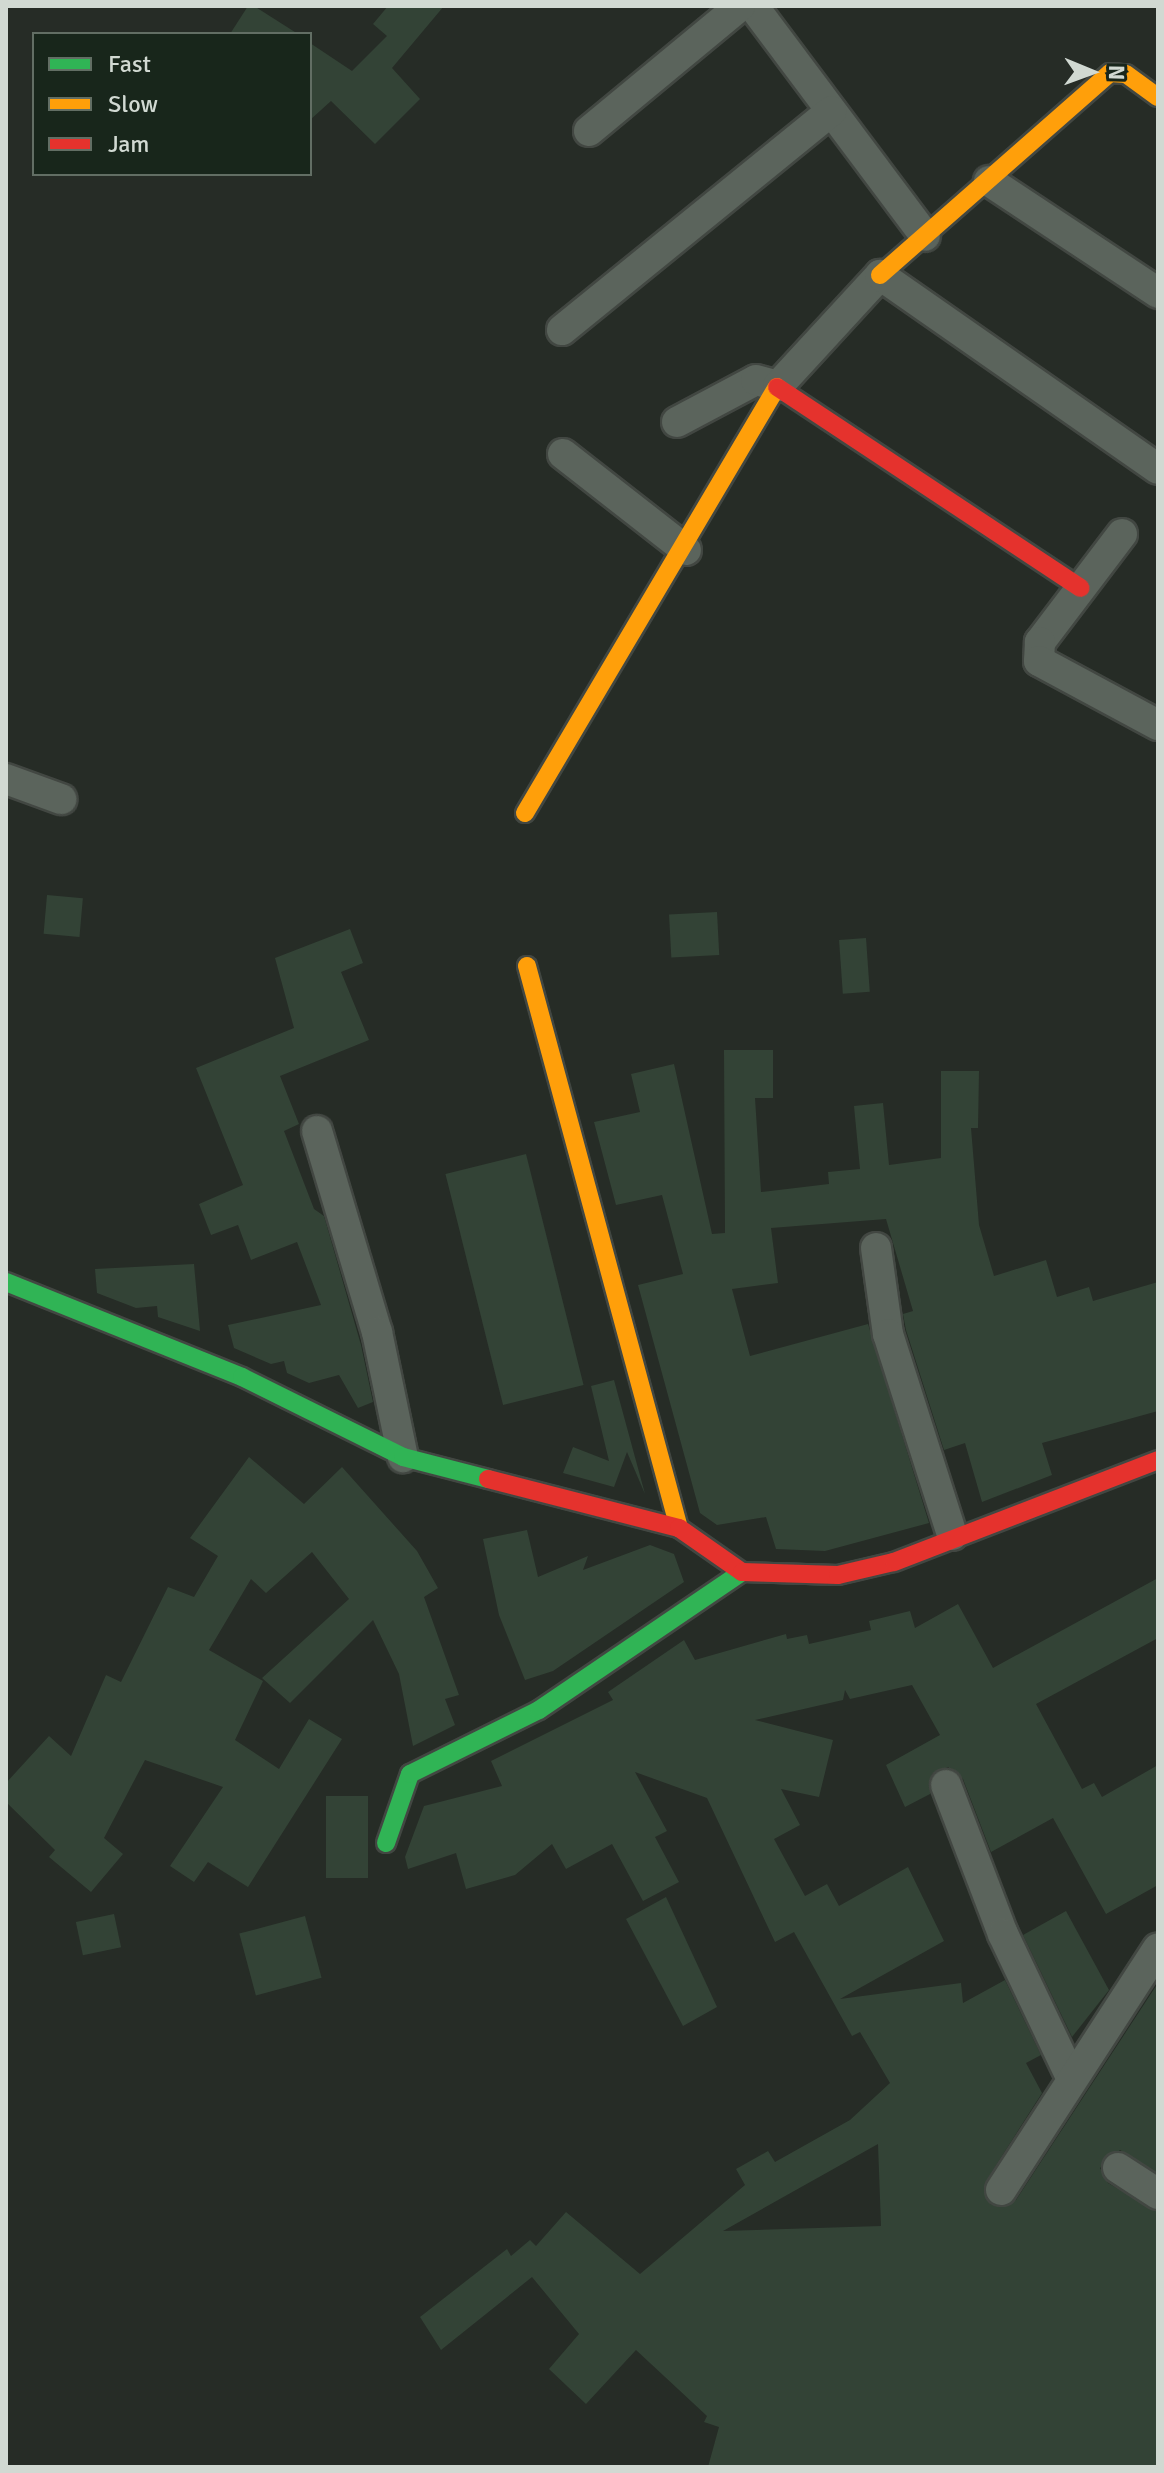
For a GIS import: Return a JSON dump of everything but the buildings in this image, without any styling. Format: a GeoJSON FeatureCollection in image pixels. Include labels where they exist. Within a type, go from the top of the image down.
{"type":"FeatureCollection","features":[{"type":"Feature","properties":{"kind":"street"},"geometry":{"type":"LineString","coordinates":[[589,131],[740,6]]}},
{"type":"Feature","properties":{"kind":"street"},"geometry":{"type":"LineString","coordinates":[[753,6],[925,236]]}},
{"type":"Feature","properties":{"kind":"street"},"geometry":{"type":"LineString","coordinates":[[525,813],[686,550],[778,386],[880,275],[1110,73],[1126,74],[1158,97]]}},
{"type":"Feature","properties":{"kind":"street"},"geometry":{"type":"LineString","coordinates":[[562,330],[831,111]]}},
{"type":"Feature","properties":{"kind":"street"},"geometry":{"type":"LineString","coordinates":[[989,181],[1158,293]]}},
{"type":"Feature","properties":{"kind":"street"},"geometry":{"type":"LineString","coordinates":[[880,275],[1158,469]]}},
{"type":"Feature","properties":{"kind":"street"},"geometry":{"type":"LineString","coordinates":[[677,422],[756,380],[778,386],[1081,588]]}},
{"type":"Feature","properties":{"kind":"street"},"geometry":{"type":"LineString","coordinates":[[563,454],[686,550]]}},
{"type":"Feature","properties":{"kind":"street"},"geometry":{"type":"LineString","coordinates":[[1122,534],[1040,642],[1039,661],[1158,725]]}},
{"type":"Feature","properties":{"kind":"street"},"geometry":{"type":"LineString","coordinates":[[6,779],[61,799]]}},
{"type":"Feature","properties":{"kind":"street"},"geometry":{"type":"LineString","coordinates":[[527,966],[679,1528]]}},
{"type":"Feature","properties":{"kind":"street"},"geometry":{"type":"LineString","coordinates":[[317,1131],[377,1332],[403,1457]]}},
{"type":"Feature","properties":{"kind":"street"},"geometry":{"type":"LineString","coordinates":[[876,1248],[895,1362],[952,1535]]}},
{"type":"Feature","properties":{"kind":"street"},"geometry":{"type":"LineString","coordinates":[[6,1282],[242,1377],[403,1457],[679,1528],[742,1572],[838,1575],[894,1562],[952,1535],[1158,1460]]}},
{"type":"Feature","properties":{"kind":"street"},"geometry":{"type":"LineString","coordinates":[[386,1843],[399,1790],[410,1774],[539,1710],[742,1572]]}},
{"type":"Feature","properties":{"kind":"street"},"geometry":{"type":"LineString","coordinates":[[946,1785],[1003,1934],[1071,2077]]}},
{"type":"Feature","properties":{"kind":"street"},"geometry":{"type":"LineString","coordinates":[[1001,2190],[1071,2077],[1158,1948]]}},
{"type":"Feature","properties":{"kind":"street"},"geometry":{"type":"LineString","coordinates":[[1118,2168],[1158,2194]]}},
{"type":"Feature","properties":{"kind":"traffic: fast"},"geometry":{"type":"LineString","coordinates":[[6,1282],[242,1377],[403,1457],[488,1479]]}},
{"type":"Feature","properties":{"kind":"traffic: fast"},"geometry":{"type":"LineString","coordinates":[[386,1843],[410,1774],[539,1710],[742,1572]]}},
{"type":"Feature","properties":{"kind":"traffic: slow"},"geometry":{"type":"LineString","coordinates":[[880,275],[1110,73],[1126,74],[1158,97]]}},
{"type":"Feature","properties":{"kind":"traffic: slow"},"geometry":{"type":"LineString","coordinates":[[525,813],[777,387]]}},
{"type":"Feature","properties":{"kind":"traffic: slow"},"geometry":{"type":"LineString","coordinates":[[527,966],[679,1528]]}},
{"type":"Feature","properties":{"kind":"traffic: jam"},"geometry":{"type":"LineString","coordinates":[[777,387],[1081,588]]}},
{"type":"Feature","properties":{"kind":"traffic: jam"},"geometry":{"type":"LineString","coordinates":[[488,1479],[679,1528],[742,1572],[838,1575],[894,1562],[1158,1460]]}}]}
